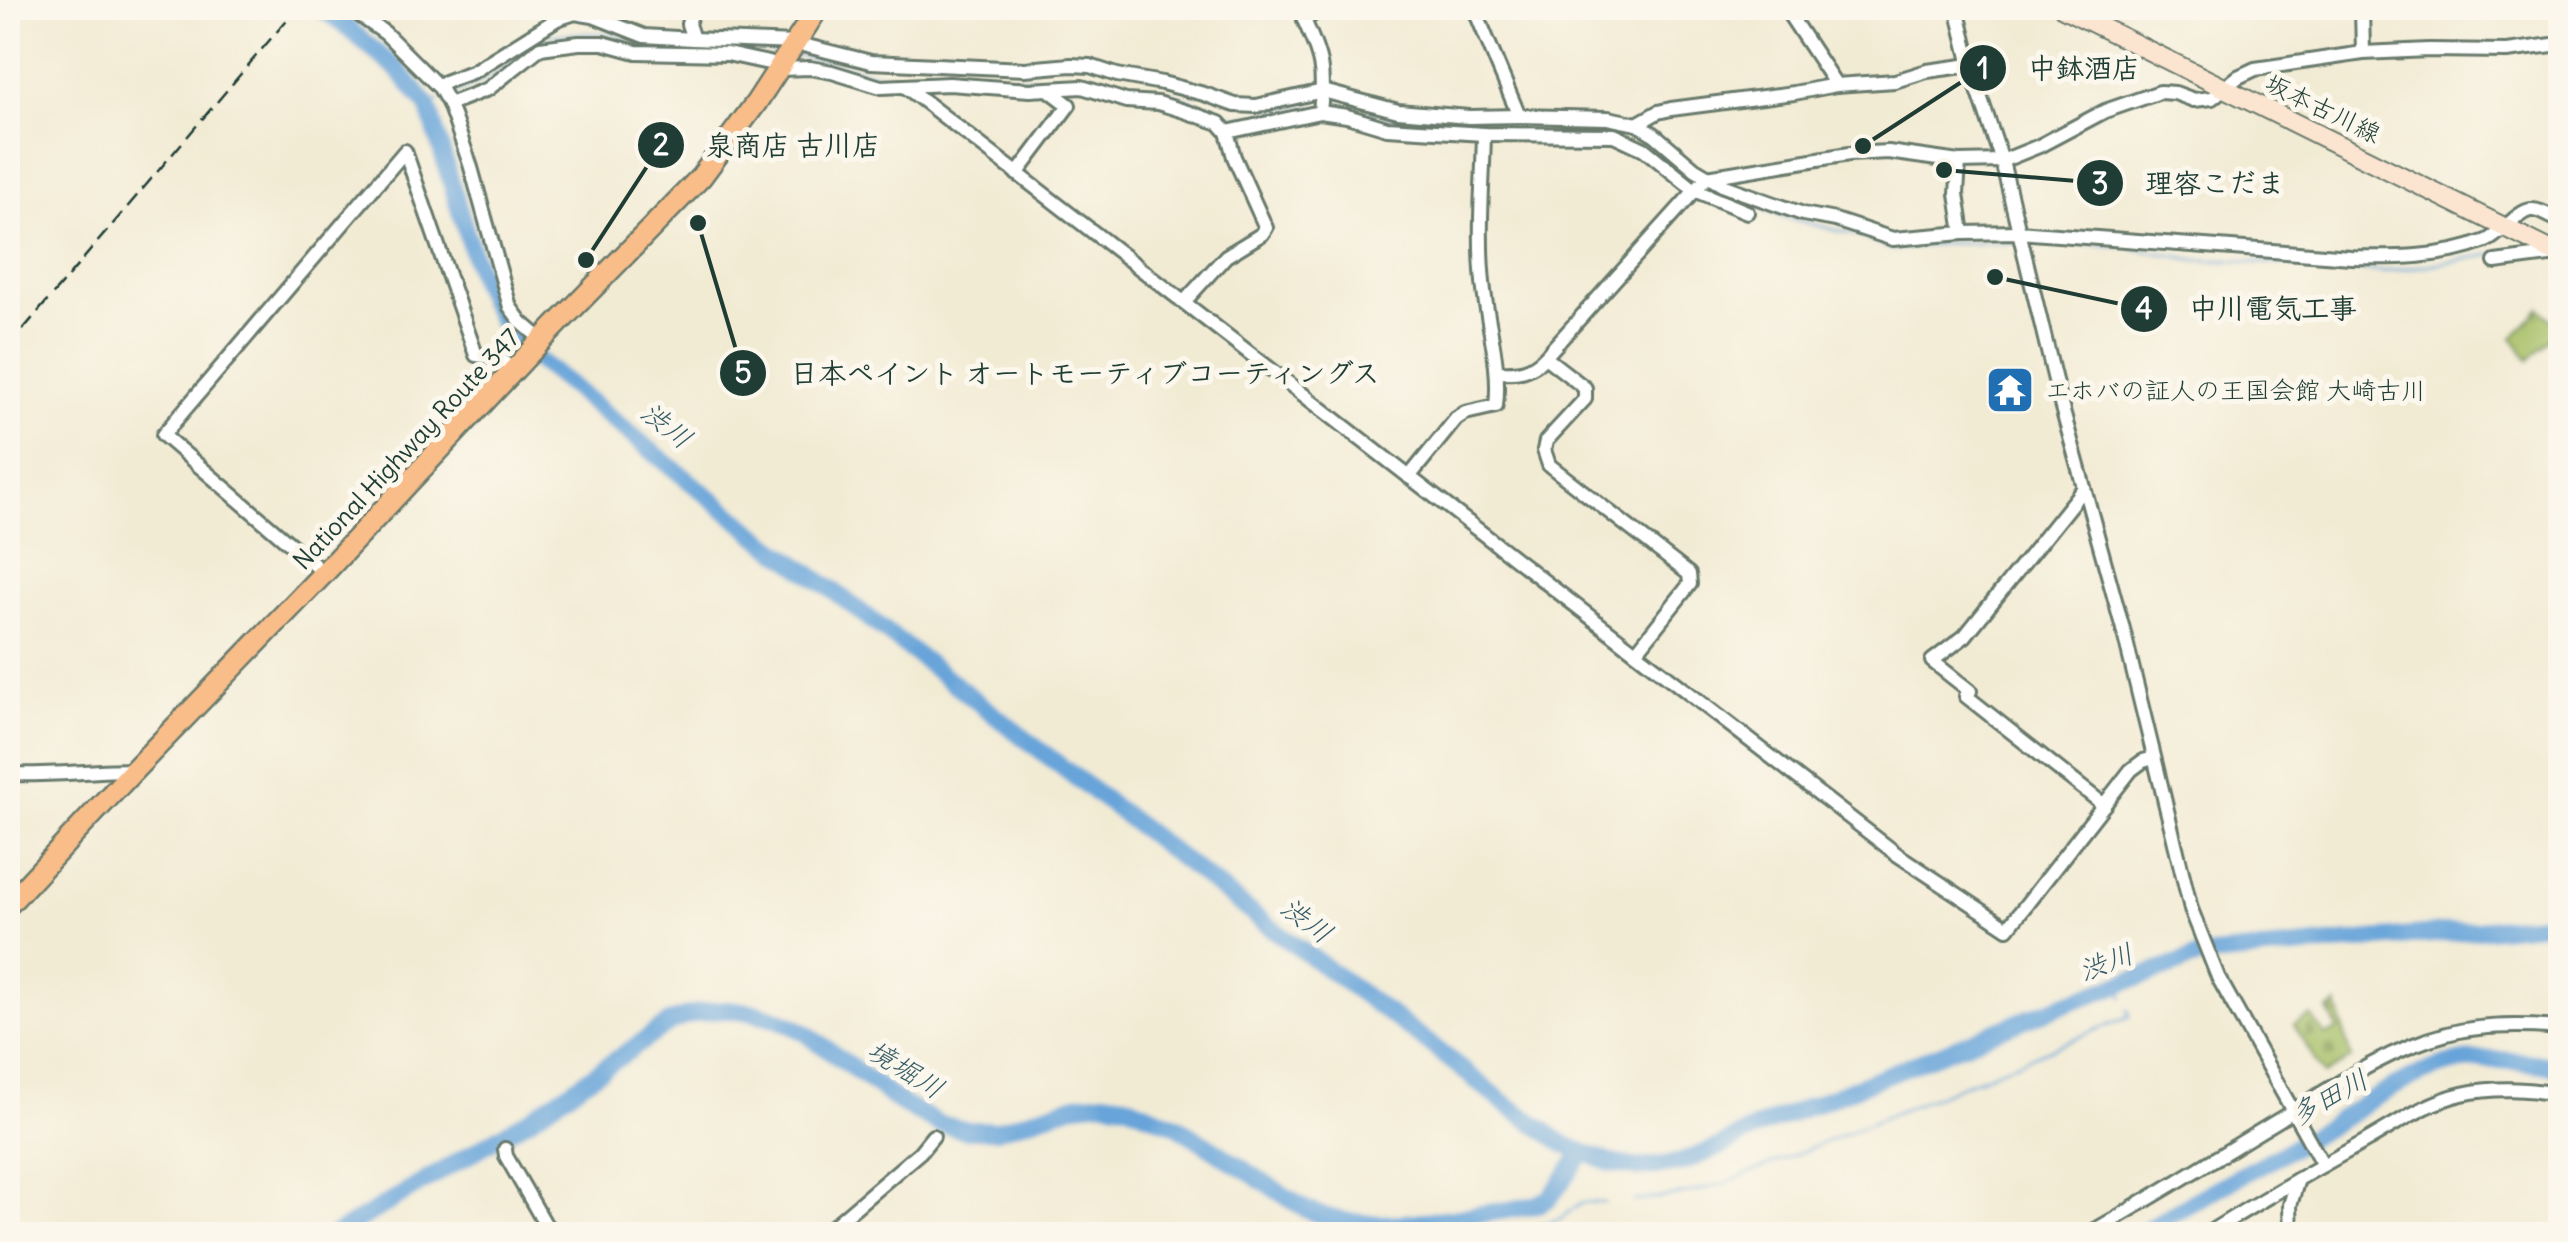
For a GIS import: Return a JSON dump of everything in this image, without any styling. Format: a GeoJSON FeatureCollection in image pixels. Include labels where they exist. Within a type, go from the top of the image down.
{"type":"FeatureCollection","features":[{"type":"Feature","properties":{"kind":"highway","name":"National Highway Route 347"},"geometry":{"type":"LineString","coordinates":[[8,905],[701,177],[818,8]]}},
{"type":"Feature","properties":{"kind":"main road","name":"坂本古川線"},"geometry":{"type":"LineString","coordinates":[[2063,8],[2558,254]]}},
{"type":"Feature","properties":{"kind":"street"},"geometry":{"type":"LineString","coordinates":[[349,8],[385,33],[443,94],[470,164],[510,307],[540,342]]}},
{"type":"Feature","properties":{"kind":"street"},"geometry":{"type":"LineString","coordinates":[[692,39],[688,24],[693,8]]}},
{"type":"Feature","properties":{"kind":"street"},"geometry":{"type":"LineString","coordinates":[[1321,102],[1323,73],[1319,52],[1300,14],[1323,8]]}},
{"type":"Feature","properties":{"kind":"street"},"geometry":{"type":"LineString","coordinates":[[1474,8],[1516,123]]}},
{"type":"Feature","properties":{"kind":"street"},"geometry":{"type":"LineString","coordinates":[[1784,8],[1836,85]]}},
{"type":"Feature","properties":{"kind":"street"},"geometry":{"type":"LineString","coordinates":[[1956,8],[2002,160],[2188,898],[2216,973],[2322,1161]]}},
{"type":"Feature","properties":{"kind":"street"},"geometry":{"type":"LineString","coordinates":[[2362,8],[2363,53]]}},
{"type":"Feature","properties":{"kind":"street"},"geometry":{"type":"LineString","coordinates":[[443,94],[556,19],[577,10],[644,36],[692,39],[787,57],[1025,69],[1090,66],[1235,105],[1321,102],[1614,135],[1747,212]]}},
{"type":"Feature","properties":{"kind":"street"},"geometry":{"type":"LineString","coordinates":[[443,94],[488,89],[540,48],[579,43],[604,43],[636,52],[727,54],[773,64],[787,57]]}},
{"type":"Feature","properties":{"kind":"street"},"geometry":{"type":"LineString","coordinates":[[1498,372],[1528,370],[1545,357],[1702,184],[1863,154],[1899,153],[1959,162],[2002,160],[2039,146],[2104,111],[2160,92],[2201,100],[2212,98],[2238,76],[2255,69],[2363,53],[2507,51],[2560,44]]}},
{"type":"Feature","properties":{"kind":"street"},"geometry":{"type":"LineString","coordinates":[[787,57],[810,68],[881,87],[1082,87],[1126,101],[1158,103],[1219,123],[1227,132],[1234,158],[1266,228],[1226,256],[1184,302]]}},
{"type":"Feature","properties":{"kind":"street"},"geometry":{"type":"LineString","coordinates":[[1637,124],[1671,108],[1794,94],[1836,85],[1895,81],[1927,71],[1971,65]]}},
{"type":"Feature","properties":{"kind":"street"},"geometry":{"type":"LineString","coordinates":[[907,88],[1898,855],[2008,928],[2131,770],[2154,758]]}},
{"type":"Feature","properties":{"kind":"street"},"geometry":{"type":"LineString","coordinates":[[1017,174],[1068,105],[1048,89]]}},
{"type":"Feature","properties":{"kind":"street"},"geometry":{"type":"LineString","coordinates":[[1227,132],[1321,102],[1346,116],[1387,128],[1484,134],[1516,123],[1608,118],[1637,124],[1654,134],[1702,184],[1734,190],[1892,239],[1963,233],[2396,258],[2483,242],[2532,210],[2560,221]]}},
{"type":"Feature","properties":{"kind":"street"},"geometry":{"type":"LineString","coordinates":[[1409,477],[1456,419],[1465,412],[1496,406],[1498,372],[1485,299],[1481,245],[1484,134]]}},
{"type":"Feature","properties":{"kind":"street"},"geometry":{"type":"LineString","coordinates":[[324,573],[163,435],[405,151],[476,355],[499,358],[516,368]]}},
{"type":"Feature","properties":{"kind":"street"},"geometry":{"type":"LineString","coordinates":[[1959,162],[1957,194],[1963,233]]}},
{"type":"Feature","properties":{"kind":"street"},"geometry":{"type":"LineString","coordinates":[[2496,262],[2558,254]]}},
{"type":"Feature","properties":{"kind":"street"},"geometry":{"type":"LineString","coordinates":[[1545,357],[1584,388],[1586,394],[1546,441],[1545,458],[1689,574],[1690,584],[1636,652]]}},
{"type":"Feature","properties":{"kind":"street"},"geometry":{"type":"LineString","coordinates":[[2084,488],[1965,636],[1932,661],[1970,691],[1966,696],[2104,804]]}},
{"type":"Feature","properties":{"kind":"street"},"geometry":{"type":"LineString","coordinates":[[8,774],[134,770]]}},
{"type":"Feature","properties":{"kind":"street"},"geometry":{"type":"LineString","coordinates":[[2088,1234],[2293,1114],[2323,1091],[2419,1042],[2477,1028],[2560,1028]]}},
{"type":"Feature","properties":{"kind":"street"},"geometry":{"type":"LineString","coordinates":[[2208,1234],[2322,1161],[2460,1094],[2519,1090],[2560,1095]]}},
{"type":"Feature","properties":{"kind":"street"},"geometry":{"type":"LineString","coordinates":[[824,1234],[920,1152],[933,1136]]}},
{"type":"Feature","properties":{"kind":"street"},"geometry":{"type":"LineString","coordinates":[[505,1149],[554,1234]]}},
{"type":"Feature","properties":{"kind":"street"},"geometry":{"type":"LineString","coordinates":[[2291,1234],[2290,1204],[2298,1179]]}},
{"type":"Feature","properties":{"kind":"street"},"geometry":{"type":"LineString","coordinates":[[2229,1220],[2239,1234]]}},
{"type":"Feature","properties":{"kind":"green space"},"geometry":{"type":"Polygon","coordinates":[[[2540,308],[2559,329],[2529,360],[2513,338],[2540,308]]]}},
{"type":"Feature","properties":{"kind":"green space"},"geometry":{"type":"Polygon","coordinates":[[[2337,1005],[2351,1059],[2324,1075],[2294,1025],[2311,1016],[2325,1036],[2338,1030],[2328,1010],[2337,1005]]]}},
{"type":"Feature","properties":{"kind":"waterway","name":"渋川"},"geometry":{"type":"LineString","coordinates":[[319,8],[399,71],[428,106],[480,278],[510,338],[762,539],[1503,1102],[1566,1145],[1610,1163],[1640,1168],[1679,1163],[2061,1005],[2201,956],[2560,922]]}},
{"type":"Feature","properties":{"kind":"waterway"},"geometry":{"type":"LineString","coordinates":[[539,37],[609,33],[654,44],[689,45]]}},
{"type":"Feature","properties":{"kind":"waterway"},"geometry":{"type":"LineString","coordinates":[[452,95],[482,81],[532,42]]}},
{"type":"Feature","properties":{"kind":"waterway"},"geometry":{"type":"LineString","coordinates":[[732,47],[778,53]]}},
{"type":"Feature","properties":{"kind":"waterway"},"geometry":{"type":"LineString","coordinates":[[796,55],[880,74],[909,76],[1093,75],[1122,90],[1173,94],[1238,118],[1315,102]]}},
{"type":"Feature","properties":{"kind":"waterway"},"geometry":{"type":"LineString","coordinates":[[428,106],[440,100]]}},
{"type":"Feature","properties":{"kind":"waterway"},"geometry":{"type":"LineString","coordinates":[[1328,101],[1392,118],[1434,122],[1606,125],[1644,140],[1695,180]]}},
{"type":"Feature","properties":{"kind":"waterway"},"geometry":{"type":"LineString","coordinates":[[1706,188],[1893,250],[1946,243],[2016,243]]}},
{"type":"Feature","properties":{"kind":"waterway"},"geometry":{"type":"LineString","coordinates":[[2029,241],[2046,240]]}},
{"type":"Feature","properties":{"kind":"waterway"},"geometry":{"type":"LineString","coordinates":[[2064,242],[2128,247],[2196,260],[2384,272],[2527,249]]}},
{"type":"Feature","properties":{"kind":"waterway"},"geometry":{"type":"LineString","coordinates":[[2118,984],[2123,997]]}},
{"type":"Feature","properties":{"kind":"waterway","name":"境堀川"},"geometry":{"type":"LineString","coordinates":[[336,1234],[529,1119],[671,1022],[722,1010],[756,1013],[804,1032],[900,1103],[939,1124],[965,1130],[996,1130],[1077,1104],[1126,1104],[1176,1125],[1305,1209],[1344,1221],[1405,1223],[1536,1205],[1550,1198],[1583,1153]]}},
{"type":"Feature","properties":{"kind":"waterway"},"geometry":{"type":"LineString","coordinates":[[1634,1201],[1687,1193],[1738,1178],[2130,1016],[2128,1010]]}},
{"type":"Feature","properties":{"kind":"waterway","name":"多田川"},"geometry":{"type":"LineString","coordinates":[[2140,1234],[2378,1096],[2436,1068],[2479,1060],[2560,1067]]}},
{"type":"Feature","properties":{"kind":"waterway"},"geometry":{"type":"LineString","coordinates":[[1491,1234],[1540,1226],[1561,1218],[1582,1202],[1605,1203]]}},
{"type":"Feature","properties":{"kind":"railway"},"geometry":{"type":"LineString","coordinates":[[8,347],[297,8]]}},
{"type":"Feature","properties":{"kind":"place","name":"中鉢酒店"},"geometry":{"type":"Point","coordinates":[1863,146]}},
{"type":"Feature","properties":{"kind":"place","name":"理容こだま"},"geometry":{"type":"Point","coordinates":[1944,170]}},
{"type":"Feature","properties":{"kind":"place","name":"日本ペイント オートモーティブコーティングス"},"geometry":{"type":"Point","coordinates":[698,223]}},
{"type":"Feature","properties":{"kind":"place","name":"泉商店 古川店"},"geometry":{"type":"Point","coordinates":[586,260]}},
{"type":"Feature","properties":{"kind":"place","name":"中川電気工事"},"geometry":{"type":"Point","coordinates":[1995,277]}},
{"type":"Feature","properties":{"kind":"place","name":"エホバの証人の王国会館 大崎古川"},"geometry":{"type":"Point","coordinates":[2010,390]}}]}
